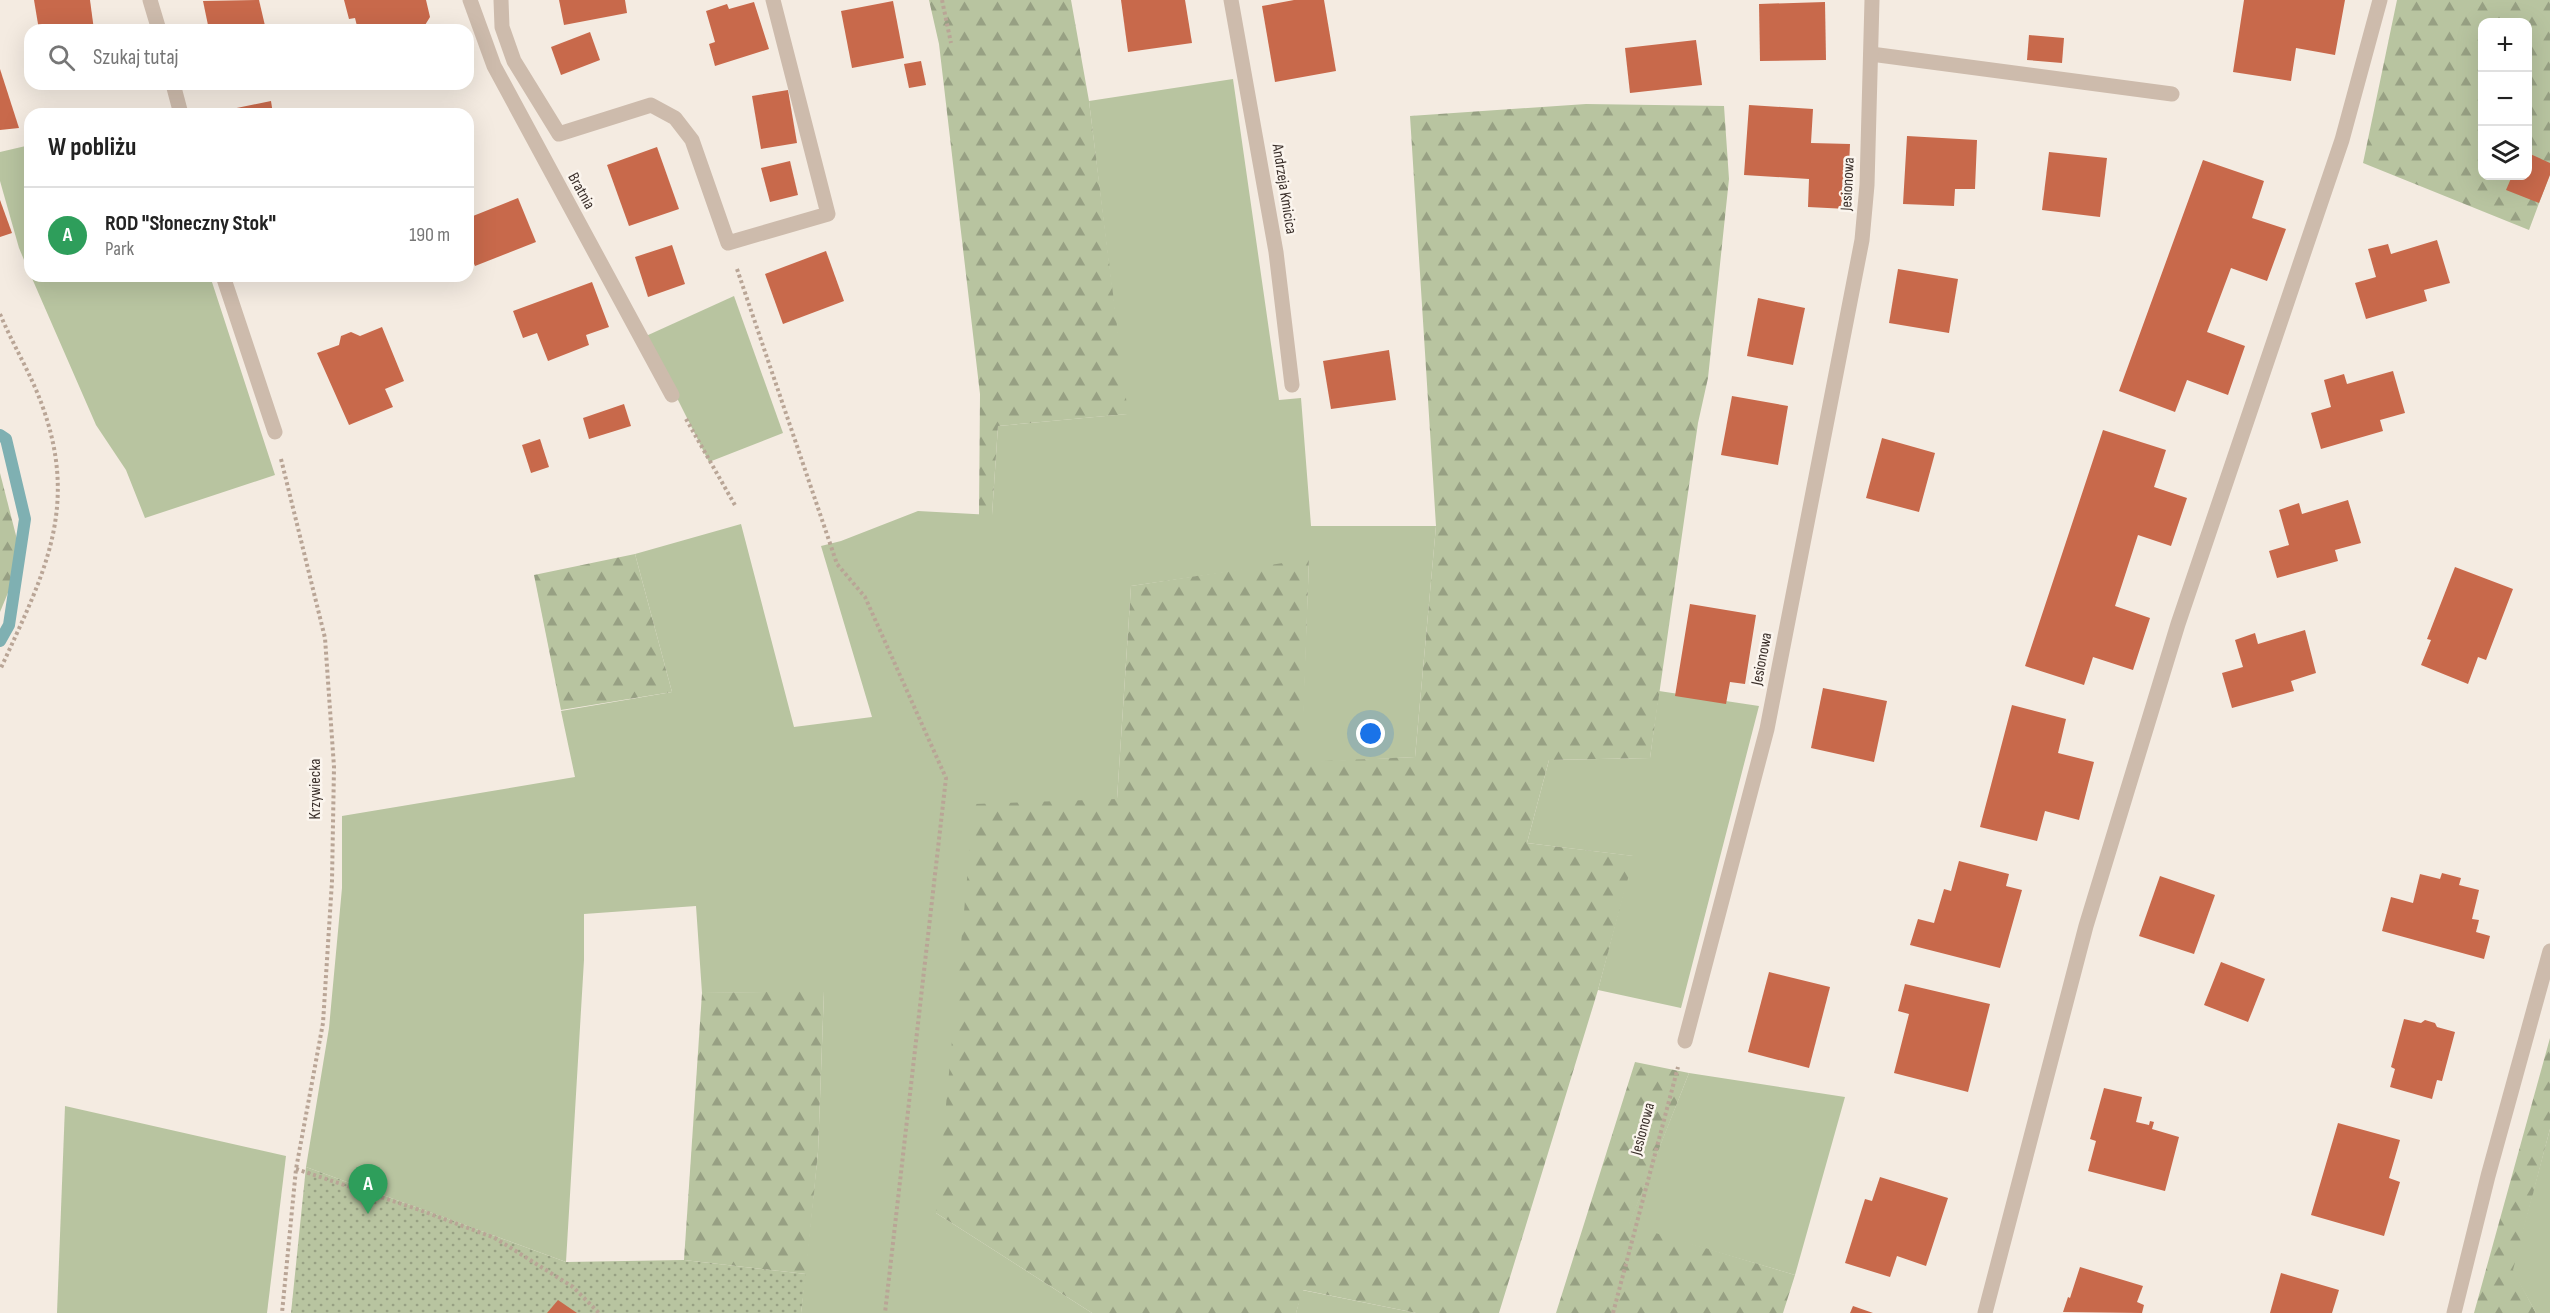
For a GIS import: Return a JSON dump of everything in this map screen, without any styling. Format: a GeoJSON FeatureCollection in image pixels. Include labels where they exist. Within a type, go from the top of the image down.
{"type":"FeatureCollection","features":[{"type":"Feature","properties":{"kind":"street"},"geometry":{"type":"LineString","coordinates":[[150,0],[157,24]]}},
{"type":"Feature","properties":{"kind":"street","name":"Bratnia"},"geometry":{"type":"LineString","coordinates":[[470,0],[494,66],[672,395]]}},
{"type":"Feature","properties":{"kind":"street"},"geometry":{"type":"LineString","coordinates":[[501,0],[502,27],[514,62],[559,134],[651,105],[675,118],[692,140],[728,243],[828,214],[773,0]]}},
{"type":"Feature","properties":{"kind":"street","name":"Andrzeja Kmicica"},"geometry":{"type":"LineString","coordinates":[[1232,0],[1276,252],[1292,385]]}},
{"type":"Feature","properties":{"kind":"street","name":"Jesionowa"},"geometry":{"type":"LineString","coordinates":[[1685,1041],[1767,729],[1862,240],[1872,0]]}},
{"type":"Feature","properties":{"kind":"street"},"geometry":{"type":"LineString","coordinates":[[1985,1313],[2090,915],[2178,624],[2342,140],[2380,0]]}},
{"type":"Feature","properties":{"kind":"street"},"geometry":{"type":"LineString","coordinates":[[1871,54],[2172,94]]}},
{"type":"Feature","properties":{"kind":"street"},"geometry":{"type":"LineString","coordinates":[[174,90],[179,108]]}},
{"type":"Feature","properties":{"kind":"street"},"geometry":{"type":"LineString","coordinates":[[225,282],[274,432]]}},
{"type":"Feature","properties":{"kind":"street"},"geometry":{"type":"LineString","coordinates":[[2454,1313],[2488,1176],[2550,951]]}},
{"type":"Feature","properties":{"kind":"path"},"geometry":{"type":"LineString","coordinates":[[942,0],[951,43]]}},
{"type":"Feature","properties":{"kind":"path"},"geometry":{"type":"LineString","coordinates":[[728,243],[837,564],[865,597],[946,778],[885,1313]]}},
{"type":"Feature","properties":{"kind":"path"},"geometry":{"type":"LineString","coordinates":[[0,314],[43,405],[59,472],[58,519],[39,584],[0,669]]}},
{"type":"Feature","properties":{"kind":"path"},"geometry":{"type":"LineString","coordinates":[[672,395],[736,507]]}},
{"type":"Feature","properties":{"kind":"path","name":"Krzywiecka"},"geometry":{"type":"LineString","coordinates":[[274,432],[325,638],[334,767],[332,881],[323,1023],[296,1169],[282,1313]]}},
{"type":"Feature","properties":{"kind":"path","name":"Jesionowa"},"geometry":{"type":"LineString","coordinates":[[1613,1313],[1685,1041]]}},
{"type":"Feature","properties":{"kind":"path"},"geometry":{"type":"LineString","coordinates":[[296,1169],[417,1209],[495,1238],[573,1287],[599,1313]]}},
{"type":"Feature","properties":{"kind":"green space"},"geometry":{"type":"Polygon","coordinates":[[[929,0],[1071,0],[1089,101],[1128,414],[998,426],[992,515],[979,515],[980,394],[939,44],[929,0]]]}},
{"type":"Feature","properties":{"kind":"green space"},"geometry":{"type":"Polygon","coordinates":[[[2397,0],[2550,0],[2550,174],[2529,230],[2363,163],[2397,0]]]}},
{"type":"Feature","properties":{"kind":"green space"},"geometry":{"type":"Polygon","coordinates":[[[1233,79],[1279,400],[1301,398],[1311,526],[1436,526],[1415,757],[1301,763],[1309,560],[1131,586],[1117,799],[936,1213],[1092,1313],[801,1313],[818,1152],[824,992],[702,993],[696,906],[584,914],[584,960],[566,1262],[306,1167],[329,1028],[342,888],[342,816],[575,777],[561,711],[672,692],[635,554],[741,524],[794,727],[872,717],[821,546],[841,541],[918,511],[992,515],[998,426],[1127,414],[1089,101],[1233,79]]]}},
{"type":"Feature","properties":{"kind":"green space"},"geometry":{"type":"Polygon","coordinates":[[[1586,104],[1724,106],[1729,179],[1708,378],[1698,423],[1650,758],[1549,760],[1527,843],[1634,856],[1598,990],[1499,1313],[1416,1313],[1303,1290],[1296,1313],[1092,1313],[936,1213],[974,804],[1117,799],[1131,586],[1309,559],[1302,762],[1415,757],[1436,526],[1410,116],[1586,104]]]}},
{"type":"Feature","properties":{"kind":"green space"},"geometry":{"type":"Polygon","coordinates":[[[24,146],[24,260],[0,181],[0,152],[24,146]]]}},
{"type":"Feature","properties":{"kind":"green space"},"geometry":{"type":"Polygon","coordinates":[[[34,282],[212,282],[275,475],[145,518],[126,470],[96,425],[34,282]]]}},
{"type":"Feature","properties":{"kind":"green space"},"geometry":{"type":"Polygon","coordinates":[[[734,296],[783,433],[709,462],[646,336],[734,296]]]}},
{"type":"Feature","properties":{"kind":"green space"},"geometry":{"type":"Polygon","coordinates":[[[0,473],[22,559],[0,612],[0,473]]]}},
{"type":"Feature","properties":{"kind":"green space"},"geometry":{"type":"Polygon","coordinates":[[[635,554],[672,692],[561,710],[534,575],[635,554]]]}},
{"type":"Feature","properties":{"kind":"green space"},"geometry":{"type":"Polygon","coordinates":[[[1659,691],[1759,706],[1681,1008],[1598,990],[1633,856],[1527,843],[1549,760],[1650,758],[1659,691]]]}},
{"type":"Feature","properties":{"kind":"green space"},"geometry":{"type":"Polygon","coordinates":[[[824,991],[818,1152],[806,1274],[684,1260],[702,993],[824,991]]]}},
{"type":"Feature","properties":{"kind":"green space"},"geometry":{"type":"Polygon","coordinates":[[[2550,1038],[2550,1129],[2513,1270],[2536,1313],[2474,1313],[2550,1038]]]}},
{"type":"Feature","properties":{"kind":"green space"},"geometry":{"type":"Polygon","coordinates":[[[1635,1062],[1689,1073],[1629,1225],[1795,1275],[1783,1313],[1556,1313],[1635,1062]]]}},
{"type":"Feature","properties":{"kind":"green space"},"geometry":{"type":"Polygon","coordinates":[[[1689,1073],[1845,1097],[1795,1275],[1628,1226],[1689,1073]]]}},
{"type":"Feature","properties":{"kind":"green space"},"geometry":{"type":"Polygon","coordinates":[[[65,1106],[286,1156],[267,1313],[57,1313],[65,1106]]]}},
{"type":"Feature","properties":{"kind":"green space"},"geometry":{"type":"Polygon","coordinates":[[[2550,1129],[2550,1313],[2536,1313],[2512,1270],[2550,1129]]]}},
{"type":"Feature","properties":{"kind":"green space"},"geometry":{"type":"Polygon","coordinates":[[[306,1167],[566,1262],[684,1260],[806,1274],[801,1313],[291,1313],[306,1167]]]}},
{"type":"Feature","properties":{"kind":"green space"},"geometry":{"type":"Polygon","coordinates":[[[1302,1290],[1416,1313],[1296,1313],[1302,1290]]]}},
{"type":"Feature","properties":{"kind":"building"},"geometry":{"type":"Polygon","coordinates":[[[34,0],[90,0],[93,24],[38,24],[34,0]]]}},
{"type":"Feature","properties":{"kind":"building"},"geometry":{"type":"Polygon","coordinates":[[[259,0],[265,24],[208,24],[203,1],[259,0]]]}},
{"type":"Feature","properties":{"kind":"building"},"geometry":{"type":"Polygon","coordinates":[[[344,0],[426,0],[430,17],[426,24],[356,24],[355,18],[349,19],[344,0]]]}},
{"type":"Feature","properties":{"kind":"building"},"geometry":{"type":"Polygon","coordinates":[[[559,0],[625,0],[627,13],[564,25],[559,0]]]}},
{"type":"Feature","properties":{"kind":"building"},"geometry":{"type":"Polygon","coordinates":[[[1121,0],[1185,0],[1192,43],[1128,52],[1121,0]]]}},
{"type":"Feature","properties":{"kind":"building"},"geometry":{"type":"Polygon","coordinates":[[[1294,0],[1324,0],[1336,71],[1275,82],[1262,6],[1294,0]]]}},
{"type":"Feature","properties":{"kind":"building"},"geometry":{"type":"Polygon","coordinates":[[[2244,0],[2345,0],[2335,55],[2296,48],[2291,81],[2233,72],[2244,0]]]}},
{"type":"Feature","properties":{"kind":"building"},"geometry":{"type":"Polygon","coordinates":[[[893,1],[904,58],[852,68],[841,11],[893,1]]]}},
{"type":"Feature","properties":{"kind":"building"},"geometry":{"type":"Polygon","coordinates":[[[754,2],[769,49],[715,66],[709,44],[715,42],[706,11],[727,4],[729,9],[754,2]]]}},
{"type":"Feature","properties":{"kind":"building"},"geometry":{"type":"Polygon","coordinates":[[[1825,2],[1826,60],[1760,61],[1759,4],[1825,2]]]}},
{"type":"Feature","properties":{"kind":"building"},"geometry":{"type":"Polygon","coordinates":[[[590,32],[600,60],[561,75],[551,47],[590,32]]]}},
{"type":"Feature","properties":{"kind":"building"},"geometry":{"type":"Polygon","coordinates":[[[2029,35],[2064,38],[2062,63],[2027,60],[2029,35]]]}},
{"type":"Feature","properties":{"kind":"building"},"geometry":{"type":"Polygon","coordinates":[[[1696,40],[1702,85],[1630,93],[1625,48],[1696,40]]]}},
{"type":"Feature","properties":{"kind":"building"},"geometry":{"type":"Polygon","coordinates":[[[921,61],[926,85],[909,88],[904,64],[921,61]]]}},
{"type":"Feature","properties":{"kind":"building"},"geometry":{"type":"Polygon","coordinates":[[[0,69],[19,128],[0,130],[0,69]]]}},
{"type":"Feature","properties":{"kind":"building"},"geometry":{"type":"Polygon","coordinates":[[[788,90],[797,143],[761,149],[752,96],[788,90]]]}},
{"type":"Feature","properties":{"kind":"building"},"geometry":{"type":"Polygon","coordinates":[[[271,101],[272,108],[237,108],[271,101]]]}},
{"type":"Feature","properties":{"kind":"building"},"geometry":{"type":"Polygon","coordinates":[[[1749,105],[1813,109],[1811,143],[1850,144],[1847,209],[1808,207],[1809,179],[1744,175],[1749,105]]]}},
{"type":"Feature","properties":{"kind":"building"},"geometry":{"type":"Polygon","coordinates":[[[1907,136],[1977,140],[1975,189],[1955,189],[1954,206],[1903,204],[1907,136]]]}},
{"type":"Feature","properties":{"kind":"building"},"geometry":{"type":"Polygon","coordinates":[[[657,147],[679,209],[629,226],[607,165],[657,147]]]}},
{"type":"Feature","properties":{"kind":"building"},"geometry":{"type":"Polygon","coordinates":[[[2049,152],[2107,158],[2100,217],[2042,210],[2049,152]]]}},
{"type":"Feature","properties":{"kind":"building"},"geometry":{"type":"Polygon","coordinates":[[[2532,155],[2550,163],[2550,175],[2539,203],[2506,190],[2510,180],[2532,180],[2532,155]]]}},
{"type":"Feature","properties":{"kind":"building"},"geometry":{"type":"Polygon","coordinates":[[[2203,160],[2264,181],[2252,218],[2286,229],[2267,281],[2231,268],[2207,332],[2245,346],[2228,395],[2187,380],[2175,412],[2119,391],[2203,160]]]}},
{"type":"Feature","properties":{"kind":"building"},"geometry":{"type":"Polygon","coordinates":[[[790,161],[798,195],[770,202],[761,168],[790,161]]]}},
{"type":"Feature","properties":{"kind":"building"},"geometry":{"type":"Polygon","coordinates":[[[518,198],[536,242],[475,266],[474,216],[518,198]]]}},
{"type":"Feature","properties":{"kind":"building"},"geometry":{"type":"Polygon","coordinates":[[[0,200],[12,233],[0,237],[0,200]]]}},
{"type":"Feature","properties":{"kind":"building"},"geometry":{"type":"Polygon","coordinates":[[[2437,240],[2450,283],[2424,290],[2427,301],[2366,319],[2355,283],[2376,277],[2368,249],[2388,244],[2391,254],[2437,240]]]}},
{"type":"Feature","properties":{"kind":"building"},"geometry":{"type":"Polygon","coordinates":[[[672,245],[685,284],[648,297],[635,257],[672,245]]]}},
{"type":"Feature","properties":{"kind":"building"},"geometry":{"type":"Polygon","coordinates":[[[826,251],[844,301],[783,324],[765,274],[826,251]]]}},
{"type":"Feature","properties":{"kind":"building"},"geometry":{"type":"Polygon","coordinates":[[[1898,269],[1958,279],[1949,333],[1889,323],[1898,269]]]}},
{"type":"Feature","properties":{"kind":"building"},"geometry":{"type":"Polygon","coordinates":[[[592,282],[609,327],[586,335],[589,345],[548,361],[537,333],[523,338],[513,311],[592,282]]]}},
{"type":"Feature","properties":{"kind":"building"},"geometry":{"type":"Polygon","coordinates":[[[1758,298],[1805,308],[1793,365],[1747,356],[1758,298]]]}},
{"type":"Feature","properties":{"kind":"building"},"geometry":{"type":"Polygon","coordinates":[[[382,327],[404,381],[385,389],[393,407],[349,425],[317,353],[339,345],[341,336],[351,332],[360,336],[382,327]]]}},
{"type":"Feature","properties":{"kind":"building"},"geometry":{"type":"Polygon","coordinates":[[[1389,350],[1396,400],[1331,409],[1323,361],[1389,350]]]}},
{"type":"Feature","properties":{"kind":"building"},"geometry":{"type":"Polygon","coordinates":[[[2393,371],[2405,413],[2380,420],[2383,431],[2321,449],[2311,413],[2331,407],[2324,380],[2344,374],[2347,384],[2393,371]]]}},
{"type":"Feature","properties":{"kind":"building"},"geometry":{"type":"Polygon","coordinates":[[[1732,396],[1788,406],[1778,465],[1721,455],[1732,396]]]}},
{"type":"Feature","properties":{"kind":"building"},"geometry":{"type":"Polygon","coordinates":[[[624,404],[631,426],[589,439],[583,418],[624,404]]]}},
{"type":"Feature","properties":{"kind":"building"},"geometry":{"type":"Polygon","coordinates":[[[2103,430],[2166,450],[2154,487],[2187,498],[2171,546],[2138,535],[2115,606],[2150,618],[2133,670],[2093,657],[2084,685],[2025,666],[2103,430]]]}},
{"type":"Feature","properties":{"kind":"building"},"geometry":{"type":"Polygon","coordinates":[[[1882,438],[1935,453],[1919,512],[1866,498],[1882,438]]]}},
{"type":"Feature","properties":{"kind":"building"},"geometry":{"type":"Polygon","coordinates":[[[540,439],[549,467],[531,473],[522,445],[540,439]]]}},
{"type":"Feature","properties":{"kind":"building"},"geometry":{"type":"Polygon","coordinates":[[[2348,500],[2361,543],[2335,550],[2338,561],[2277,578],[2269,551],[2289,545],[2279,510],[2299,503],[2302,514],[2348,500]]]}},
{"type":"Feature","properties":{"kind":"building"},"geometry":{"type":"Polygon","coordinates":[[[2455,567],[2513,589],[2486,660],[2478,657],[2468,684],[2421,665],[2431,640],[2427,639],[2455,567]]]}},
{"type":"Feature","properties":{"kind":"building"},"geometry":{"type":"Polygon","coordinates":[[[1690,604],[1756,615],[1745,684],[1730,682],[1726,704],[1675,696],[1690,604]]]}},
{"type":"Feature","properties":{"kind":"building"},"geometry":{"type":"Polygon","coordinates":[[[2305,630],[2316,673],[2291,681],[2294,691],[2232,708],[2222,673],[2243,667],[2235,640],[2255,633],[2258,644],[2305,630]]]}},
{"type":"Feature","properties":{"kind":"building"},"geometry":{"type":"Polygon","coordinates":[[[1823,688],[1887,701],[1874,762],[1811,748],[1823,688]]]}},
{"type":"Feature","properties":{"kind":"building"},"geometry":{"type":"Polygon","coordinates":[[[2012,705],[2066,719],[2058,753],[2094,762],[2079,820],[2045,811],[2037,841],[1980,827],[2012,705]]]}},
{"type":"Feature","properties":{"kind":"building"},"geometry":{"type":"Polygon","coordinates":[[[1959,861],[2009,874],[2006,886],[2022,890],[2000,968],[1910,945],[1918,919],[1934,923],[1944,889],[1951,891],[1959,861]]]}},
{"type":"Feature","properties":{"kind":"building"},"geometry":{"type":"Polygon","coordinates":[[[2442,873],[2461,878],[2459,885],[2479,890],[2472,919],[2479,920],[2476,932],[2490,936],[2484,959],[2382,931],[2391,897],[2413,903],[2420,874],[2440,879],[2442,873]]]}},
{"type":"Feature","properties":{"kind":"building"},"geometry":{"type":"Polygon","coordinates":[[[2160,876],[2215,895],[2194,954],[2139,936],[2160,876]]]}},
{"type":"Feature","properties":{"kind":"building"},"geometry":{"type":"Polygon","coordinates":[[[2221,962],[2265,979],[2248,1022],[2204,1005],[2221,962]]]}},
{"type":"Feature","properties":{"kind":"building"},"geometry":{"type":"Polygon","coordinates":[[[1769,972],[1830,987],[1809,1068],[1748,1052],[1769,972]]]}},
{"type":"Feature","properties":{"kind":"building"},"geometry":{"type":"Polygon","coordinates":[[[1905,984],[1990,1004],[1968,1092],[1894,1073],[1909,1014],[1898,1011],[1905,984]]]}},
{"type":"Feature","properties":{"kind":"building"},"geometry":{"type":"Polygon","coordinates":[[[2404,1019],[2421,1023],[2425,1020],[2435,1023],[2437,1027],[2455,1032],[2442,1081],[2437,1080],[2432,1099],[2390,1087],[2395,1069],[2391,1067],[2404,1019]]]}},
{"type":"Feature","properties":{"kind":"building"},"geometry":{"type":"Polygon","coordinates":[[[2104,1088],[2142,1097],[2136,1122],[2149,1125],[2150,1121],[2154,1122],[2152,1129],[2179,1137],[2165,1191],[2088,1171],[2096,1141],[2090,1139],[2104,1088]]]}},
{"type":"Feature","properties":{"kind":"building"},"geometry":{"type":"Polygon","coordinates":[[[2338,1123],[2400,1140],[2389,1178],[2400,1182],[2384,1236],[2311,1215],[2338,1123]]]}},
{"type":"Feature","properties":{"kind":"building"},"geometry":{"type":"Polygon","coordinates":[[[1880,1177],[1948,1198],[1926,1266],[1897,1256],[1890,1277],[1845,1263],[1865,1199],[1872,1201],[1880,1177]]]}},
{"type":"Feature","properties":{"kind":"building"},"geometry":{"type":"Polygon","coordinates":[[[2080,1267],[2143,1286],[2137,1302],[2144,1305],[2142,1313],[2063,1312],[2080,1267]]]}},
{"type":"Feature","properties":{"kind":"building"},"geometry":{"type":"Polygon","coordinates":[[[2281,1273],[2339,1290],[2332,1313],[2270,1313],[2281,1273]]]}},
{"type":"Feature","properties":{"kind":"building"},"geometry":{"type":"Polygon","coordinates":[[[558,1300],[577,1313],[547,1313],[558,1300]]]}},
{"type":"Feature","properties":{"kind":"building"},"geometry":{"type":"Polygon","coordinates":[[[1853,1306],[1873,1313],[1850,1313],[1853,1306]]]}},
{"type":"Feature","properties":{"kind":"waterway"},"geometry":{"type":"LineString","coordinates":[[0,435],[6,439],[25,519],[9,625],[0,641]]}},
{"type":"Feature","properties":{"kind":"place","name":"ROD \"Słoneczny Stok\""},"geometry":{"type":"Point","coordinates":[368,1214]}}]}
